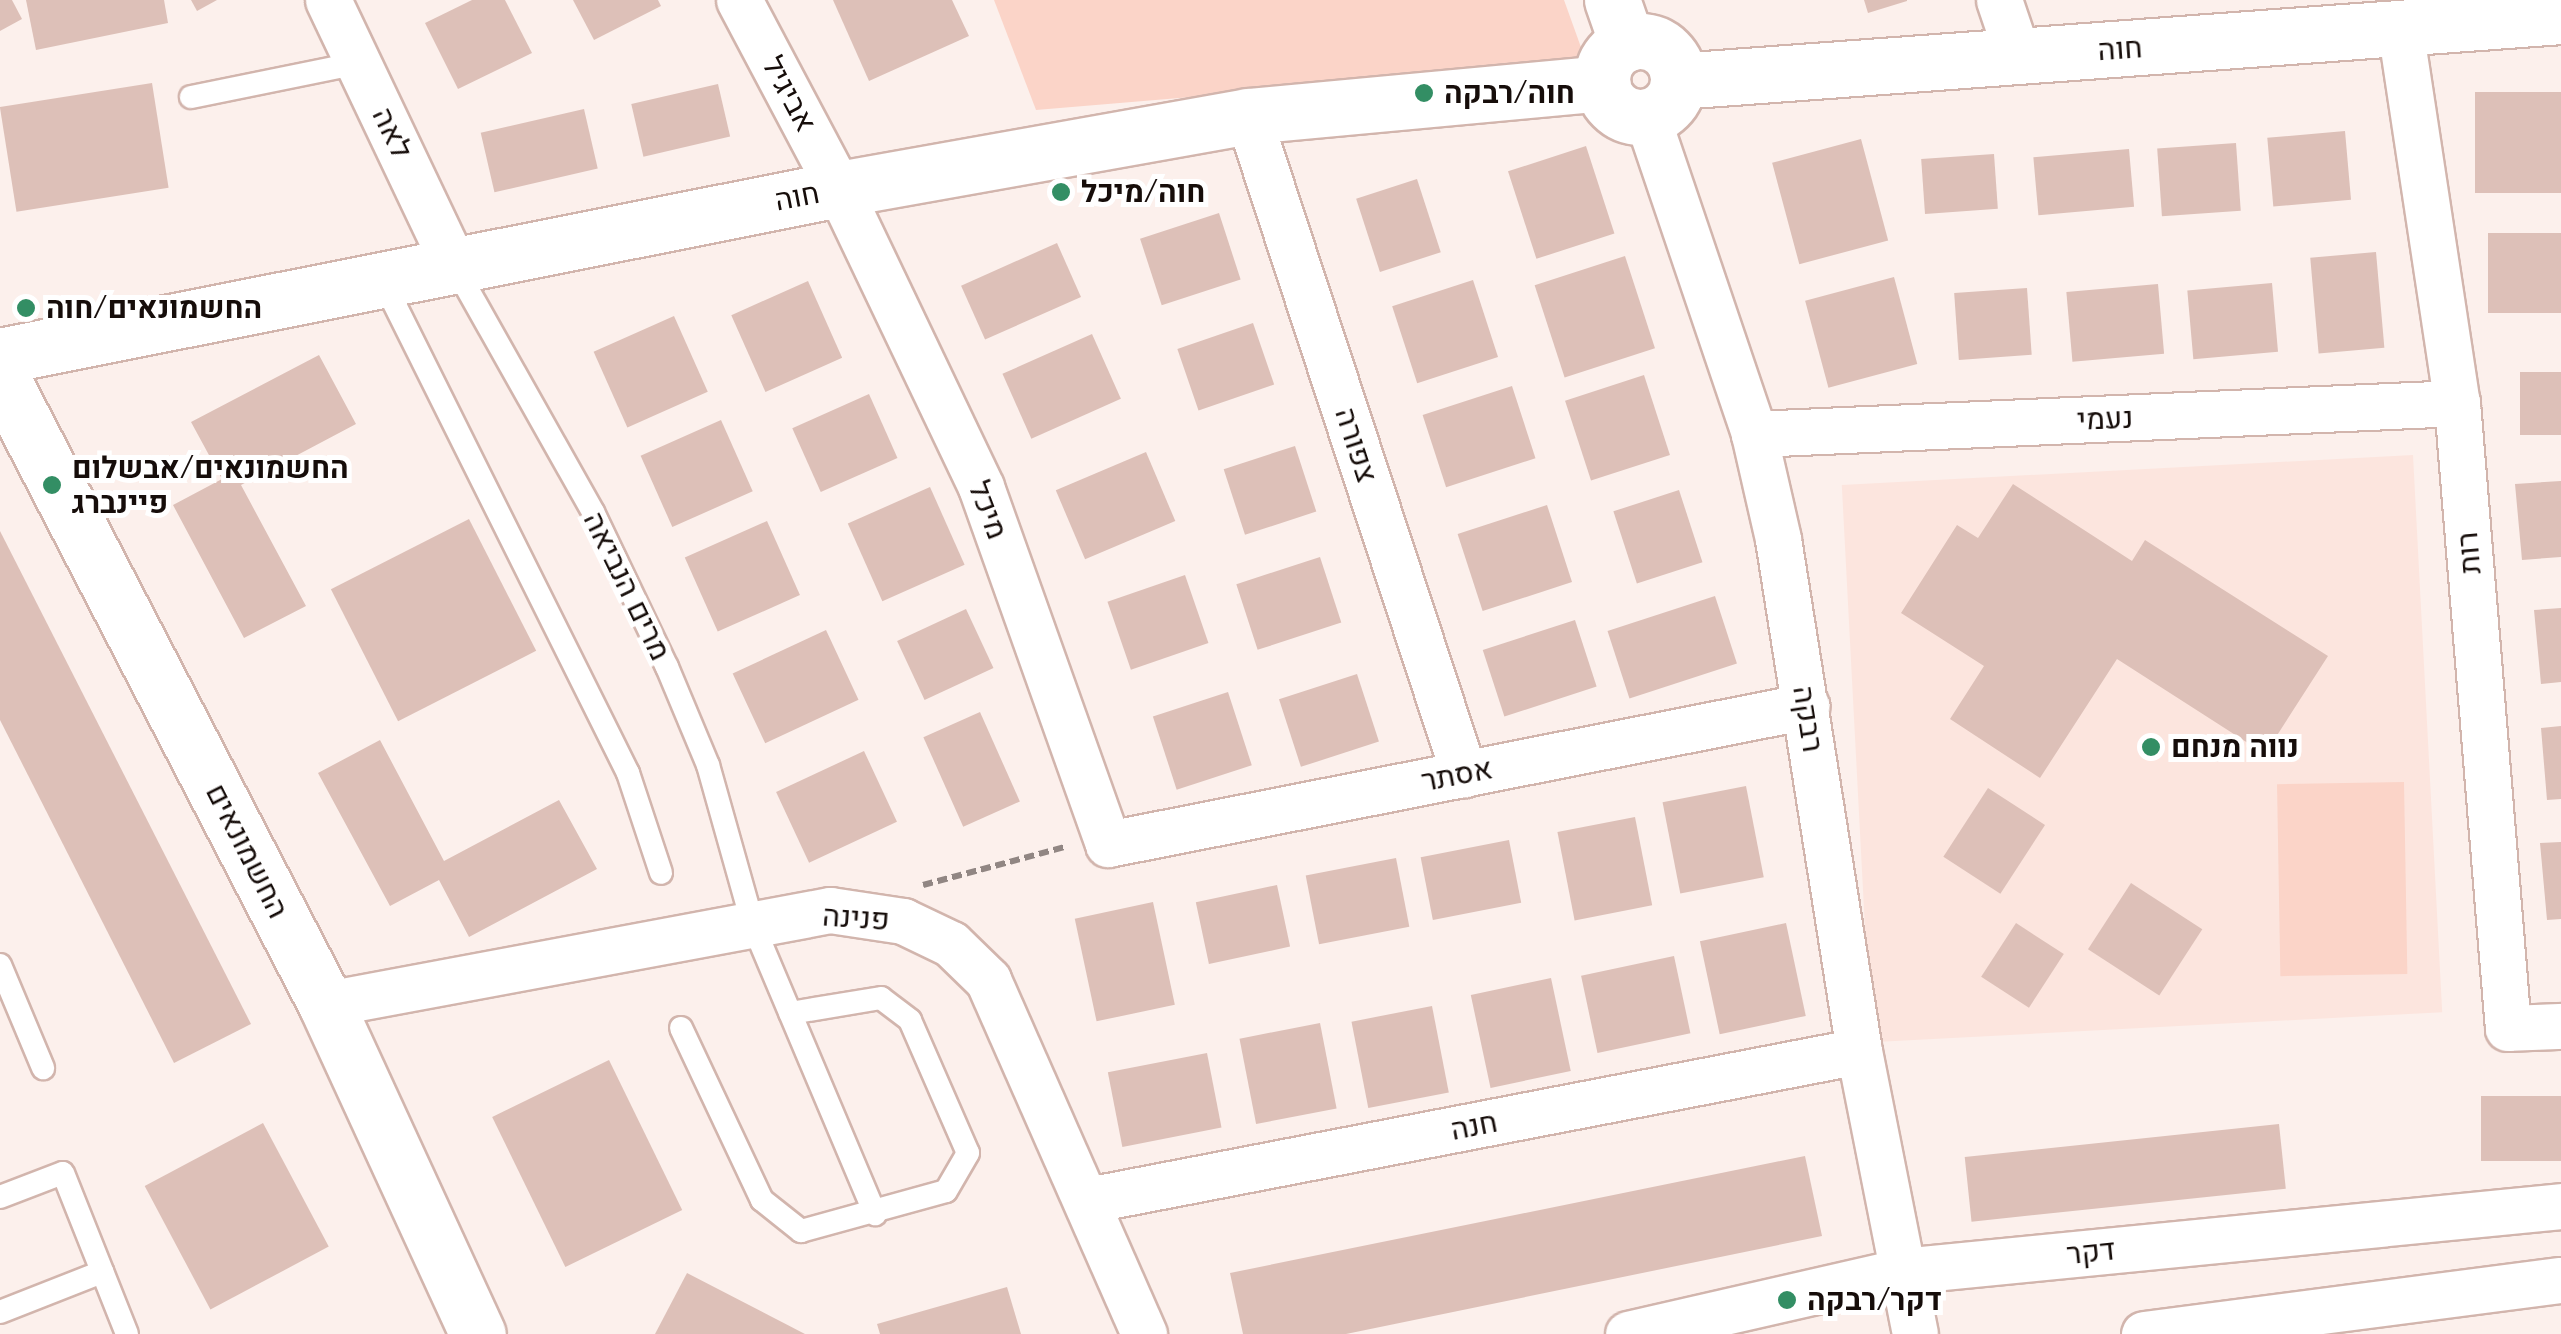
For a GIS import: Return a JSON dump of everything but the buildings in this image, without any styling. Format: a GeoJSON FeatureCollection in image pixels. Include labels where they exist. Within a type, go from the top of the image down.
{"type":"FeatureCollection","features":[{"type":"Feature","properties":{"kind":"street","name":"לאה"},"geometry":{"type":"LineString","coordinates":[[328,0],[455,267]]}},
{"type":"Feature","properties":{"kind":"street","name":"אביגיל"},"geometry":{"type":"LineString","coordinates":[[739,0],[839,189]]}},
{"type":"Feature","properties":{"kind":"street"},"geometry":{"type":"LineString","coordinates":[[1999,0],[2018,56]]}},
{"type":"Feature","properties":{"kind":"street","name":"חוה"},"geometry":{"type":"LineString","coordinates":[[1662,99],[2018,56],[2561,16]]}},
{"type":"Feature","properties":{"kind":"street","name":"רות"},"geometry":{"type":"LineString","coordinates":[[2400,28],[2456,404],[2508,1028],[2561,1026]]}},
{"type":"Feature","properties":{"kind":"street"},"geometry":{"type":"LineString","coordinates":[[1614,42],[1642,40],[1669,53],[1662,99]]}},
{"type":"Feature","properties":{"kind":"street","name":"חוה"},"geometry":{"type":"LineString","coordinates":[[0,356],[839,189],[1248,116],[1614,42]]}},
{"type":"Feature","properties":{"kind":"street","name":"רבקה"},"geometry":{"type":"LineString","coordinates":[[1662,99],[1754,434],[1807,706],[1858,1051],[1915,1334]]}},
{"type":"Feature","properties":{"kind":"street","name":"צפורה"},"geometry":{"type":"LineString","coordinates":[[1248,116],[1464,774]]}},
{"type":"Feature","properties":{"kind":"street","name":"מיכל"},"geometry":{"type":"LineString","coordinates":[[839,189],[981,488],[1107,840]]}},
{"type":"Feature","properties":{"kind":"street","name":"החשמונאים"},"geometry":{"type":"LineString","coordinates":[[0,375],[326,1004],[478,1334]]}},
{"type":"Feature","properties":{"kind":"street","name":"נעמי"},"geometry":{"type":"LineString","coordinates":[[1754,434],[2456,404]]}},
{"type":"Feature","properties":{"kind":"street","name":"אסתר"},"geometry":{"type":"LineString","coordinates":[[1107,840],[1807,706]]}},
{"type":"Feature","properties":{"kind":"street","name":"פנינה"},"geometry":{"type":"LineString","coordinates":[[326,1004],[830,910],[903,920],[951,944],[988,980],[1144,1334]]}},
{"type":"Feature","properties":{"kind":"street","name":"חנה"},"geometry":{"type":"LineString","coordinates":[[1088,1200],[1858,1051]]}},
{"type":"Feature","properties":{"kind":"street","name":"דקר"},"geometry":{"type":"LineString","coordinates":[[1628,1334],[1902,1271],[2561,1206]]}},
{"type":"Feature","properties":{"kind":"street"},"geometry":{"type":"LineString","coordinates":[[2144,1334],[2561,1280]]}},
{"type":"Feature","properties":{"kind":"lane"},"geometry":{"type":"LineString","coordinates":[[191,97],[358,62]]}},
{"type":"Feature","properties":{"kind":"lane","name":"מרים הנביאה"},"geometry":{"type":"LineString","coordinates":[[455,267],[593,512],[667,668],[708,765],[753,925],[874,1214]]}},
{"type":"Feature","properties":{"kind":"lane"},"geometry":{"type":"LineString","coordinates":[[382,281],[628,773],[660,873]]}},
{"type":"Feature","properties":{"kind":"lane"},"geometry":{"type":"LineString","coordinates":[[0,965],[43,1068]]}},
{"type":"Feature","properties":{"kind":"lane"},"geometry":{"type":"LineString","coordinates":[[681,1028],[762,1200],[801,1231],[874,1214],[946,1191],[968,1153],[910,1020],[881,998],[790,1012]]}},
{"type":"Feature","properties":{"kind":"lane"},"geometry":{"type":"LineString","coordinates":[[0,1197],[63,1173],[127,1334]]}},
{"type":"Feature","properties":{"kind":"lane"},"geometry":{"type":"LineString","coordinates":[[0,1312],[102,1272]]}},
{"type":"Feature","properties":{"kind":"path"},"geometry":{"type":"LineString","coordinates":[[904,890],[1107,840]]}},
{"type":"Feature","properties":{"kind":"shaded area"},"geometry":{"type":"Polygon","coordinates":[[[994,0],[1564,0],[1587,64],[1036,110],[994,0]]]}},
{"type":"Feature","properties":{"kind":"shaded area","name":"נווה מנחם"},"geometry":{"type":"Polygon","coordinates":[[[2413,455],[2442,1012],[1871,1042],[1842,485],[2413,455]]]}},
{"type":"Feature","properties":{"kind":"shaded area"},"geometry":{"type":"Polygon","coordinates":[[[2404,782],[2407,974],[2280,976],[2277,784],[2404,782]]]}},
{"type":"Feature","properties":{"kind":"place","name":"חוה/רבקה"},"geometry":{"type":"Point","coordinates":[1424,93]}},
{"type":"Feature","properties":{"kind":"place","name":"חוה/מיכל"},"geometry":{"type":"Point","coordinates":[1061,192]}},
{"type":"Feature","properties":{"kind":"place","name":"החשמונאים/חוה"},"geometry":{"type":"Point","coordinates":[26,308]}},
{"type":"Feature","properties":{"kind":"place","name":"החשמונאים/אבשלום פיינברג"},"geometry":{"type":"Point","coordinates":[52,485]}},
{"type":"Feature","properties":{"kind":"place","name":"נווה מנחם"},"geometry":{"type":"Point","coordinates":[2151,747]}},
{"type":"Feature","properties":{"kind":"place","name":"דקר/רבקה"},"geometry":{"type":"Point","coordinates":[1787,1300]}}]}
